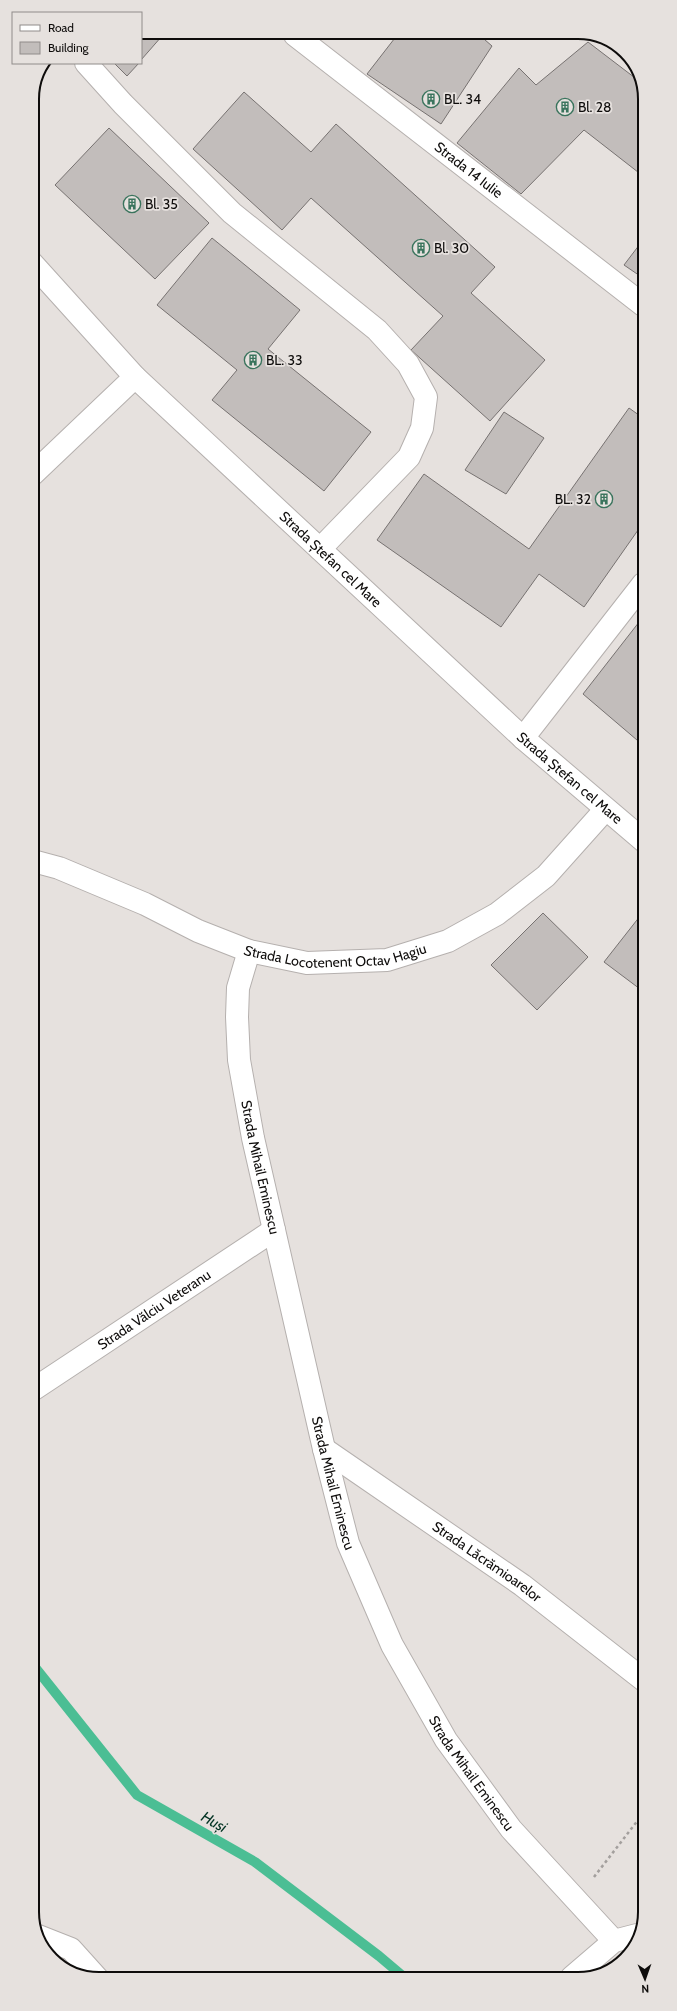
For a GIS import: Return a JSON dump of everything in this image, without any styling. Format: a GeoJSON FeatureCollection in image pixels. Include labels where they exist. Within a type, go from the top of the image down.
{"type":"FeatureCollection","features":[{"type":"Feature","properties":{"kind":"street","name":"Strada 14 Iulie"},"geometry":{"type":"LineString","coordinates":[[300,39],[638,301]]}},
{"type":"Feature","properties":{"kind":"street"},"geometry":{"type":"LineString","coordinates":[[87,64],[123,104],[232,213],[377,330],[408,364],[426,397],[422,428],[409,457],[320,549]]}},
{"type":"Feature","properties":{"kind":"street","name":"Strada Ștefan cel Mare"},"geometry":{"type":"LineString","coordinates":[[39,271],[135,378],[523,738],[605,810],[638,836]]}},
{"type":"Feature","properties":{"kind":"street"},"geometry":{"type":"LineString","coordinates":[[39,468],[135,378]]}},
{"type":"Feature","properties":{"kind":"street"},"geometry":{"type":"LineString","coordinates":[[523,738],[638,590]]}},
{"type":"Feature","properties":{"kind":"street","name":"Strada Locotenent Octav Hagiu"},"geometry":{"type":"LineString","coordinates":[[39,863],[59,868],[144,904],[198,931],[249,951],[307,963],[345,963],[387,960],[448,941],[497,914],[546,876],[605,810]]}},
{"type":"Feature","properties":{"kind":"street","name":"Strada Mihail Eminescu"},"geometry":{"type":"LineString","coordinates":[[249,951],[238,988],[237,1017],[239,1060],[253,1138],[324,1449],[348,1543],[392,1645],[451,1746],[511,1829],[614,1941]]}},
{"type":"Feature","properties":{"kind":"street","name":"Strada Vălciu Veteranu"},"geometry":{"type":"LineString","coordinates":[[39,1385],[274,1230]]}},
{"type":"Feature","properties":{"kind":"street","name":"Strada Lăcrămioarelor"},"geometry":{"type":"LineString","coordinates":[[324,1449],[522,1584],[638,1675]]}},
{"type":"Feature","properties":{"kind":"street"},"geometry":{"type":"LineString","coordinates":[[578,1972],[614,1941],[633,1936]]}},
{"type":"Feature","properties":{"kind":"street"},"geometry":{"type":"LineString","coordinates":[[46,1939],[72,1949],[91,1971]]}},
{"type":"Feature","properties":{"kind":"path"},"geometry":{"type":"LineString","coordinates":[[576,1900],[638,1820]]}},
{"type":"Feature","properties":{"kind":"building"},"geometry":{"type":"Polygon","coordinates":[[[142,39],[159,39],[142,59],[142,39]]]}},
{"type":"Feature","properties":{"kind":"building","name":"BL. 34"},"geometry":{"type":"Polygon","coordinates":[[[394,39],[484,39],[492,46],[441,124],[367,74],[394,39]]]}},
{"type":"Feature","properties":{"kind":"building","name":"Bl. 28"},"geometry":{"type":"Polygon","coordinates":[[[588,42],[633,77],[636,83],[638,99],[638,172],[584,130],[521,194],[457,143],[519,68],[536,85],[588,42]]]}},
{"type":"Feature","properties":{"kind":"building"},"geometry":{"type":"Polygon","coordinates":[[[115,64],[138,64],[127,76],[115,64]]]}},
{"type":"Feature","properties":{"kind":"building","name":"Bl. 30"},"geometry":{"type":"Polygon","coordinates":[[[244,92],[311,152],[336,124],[495,267],[471,293],[545,360],[490,421],[411,350],[443,316],[311,198],[282,230],[193,149],[244,92]]]}},
{"type":"Feature","properties":{"kind":"building","name":"Bl. 35"},"geometry":{"type":"Polygon","coordinates":[[[109,128],[209,223],[155,279],[55,185],[109,128]]]}},
{"type":"Feature","properties":{"kind":"building","name":"BL. 33"},"geometry":{"type":"Polygon","coordinates":[[[212,238],[300,310],[268,349],[371,432],[324,491],[212,400],[237,370],[157,305],[212,238]]]}},
{"type":"Feature","properties":{"kind":"building"},"geometry":{"type":"Polygon","coordinates":[[[638,247],[638,275],[624,265],[638,247]]]}},
{"type":"Feature","properties":{"kind":"building","name":"BL. 32"},"geometry":{"type":"Polygon","coordinates":[[[629,408],[638,414],[638,530],[584,607],[539,574],[501,627],[377,540],[424,474],[529,549],[629,408]]]}},
{"type":"Feature","properties":{"kind":"building"},"geometry":{"type":"Polygon","coordinates":[[[504,412],[544,438],[506,494],[465,470],[504,412]]]}},
{"type":"Feature","properties":{"kind":"building"},"geometry":{"type":"Polygon","coordinates":[[[638,623],[638,741],[583,694],[638,623]]]}},
{"type":"Feature","properties":{"kind":"building"},"geometry":{"type":"Polygon","coordinates":[[[543,913],[588,957],[537,1010],[491,965],[543,913]]]}},
{"type":"Feature","properties":{"kind":"building"},"geometry":{"type":"Polygon","coordinates":[[[638,919],[638,988],[604,962],[638,919]]]}},
{"type":"Feature","properties":{"kind":"waterway","name":"Huși"},"geometry":{"type":"LineString","coordinates":[[39,1672],[137,1795],[255,1862],[398,1972]]}},
{"type":"Feature","properties":{"kind":"place","name":"BL. 34"},"geometry":{"type":"Point","coordinates":[431,99]}},
{"type":"Feature","properties":{"kind":"place","name":"Bl. 28"},"geometry":{"type":"Point","coordinates":[565,107]}},
{"type":"Feature","properties":{"kind":"place","name":"Bl. 35"},"geometry":{"type":"Point","coordinates":[132,204]}},
{"type":"Feature","properties":{"kind":"place","name":"Bl. 30"},"geometry":{"type":"Point","coordinates":[421,248]}},
{"type":"Feature","properties":{"kind":"place","name":"BL. 33"},"geometry":{"type":"Point","coordinates":[253,360]}},
{"type":"Feature","properties":{"kind":"place","name":"BL. 32"},"geometry":{"type":"Point","coordinates":[604,499]}}]}
